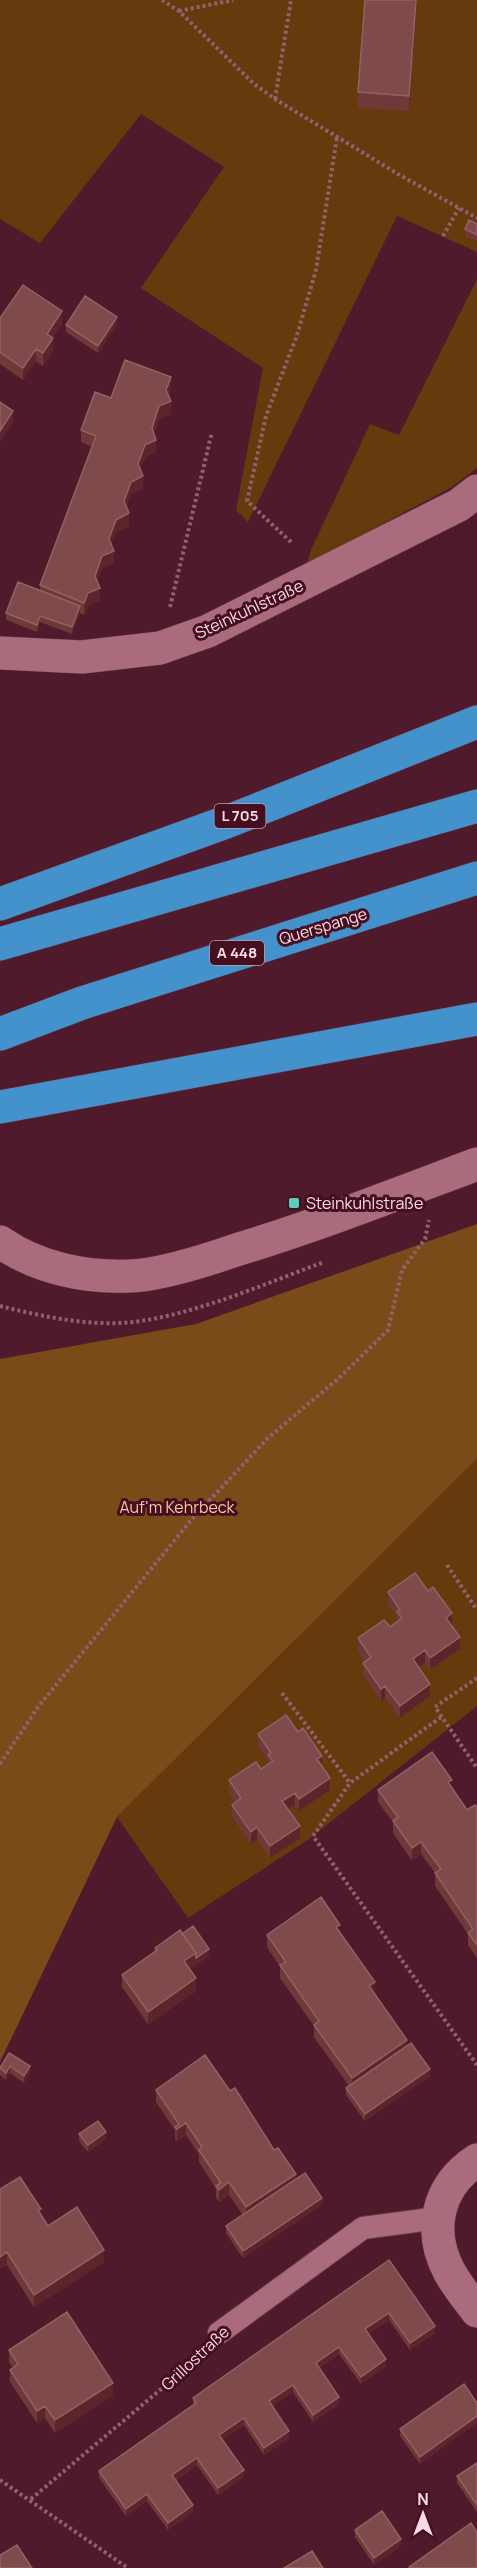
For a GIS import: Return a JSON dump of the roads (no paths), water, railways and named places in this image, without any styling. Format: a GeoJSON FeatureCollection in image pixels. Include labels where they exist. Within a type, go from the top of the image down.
{"type":"FeatureCollection","features":[{"type":"Feature","properties":{"kind":"highway","name":"L 705"},"geometry":{"type":"LineString","coordinates":[[0,904],[229,821],[477,722]]}},
{"type":"Feature","properties":{"kind":"highway"},"geometry":{"type":"LineString","coordinates":[[0,944],[477,806]]}},
{"type":"Feature","properties":{"kind":"highway","name":"Querspange"},"geometry":{"type":"LineString","coordinates":[[0,1034],[93,999],[477,878]]}},
{"type":"Feature","properties":{"kind":"highway"},"geometry":{"type":"LineString","coordinates":[[0,1107],[477,1019]]}},
{"type":"Feature","properties":{"kind":"street","name":"Steinkuhlstraße"},"geometry":{"type":"LineString","coordinates":[[0,653],[82,657],[160,648],[208,631],[280,596],[459,505],[477,491]]}},
{"type":"Feature","properties":{"kind":"street"},"geometry":{"type":"LineString","coordinates":[[0,1242],[36,1261],[73,1273],[133,1276],[202,1261],[255,1245],[477,1164]]}},
{"type":"Feature","properties":{"kind":"street"},"geometry":{"type":"LineString","coordinates":[[477,2160],[456,2175],[444,2194],[438,2218],[440,2243],[450,2272],[477,2311]]}},
{"type":"Feature","properties":{"kind":"lane","name":"Grillostraße"},"geometry":{"type":"LineString","coordinates":[[219,2333],[363,2228],[438,2218]]}},
{"type":"Feature","properties":{"kind":"place","name":"Steinkuhlstraße"},"geometry":{"type":"Point","coordinates":[294,1203]}},
{"type":"Feature","properties":{"kind":"park label","name":"Auf'm Kehrbeck"},"geometry":{"type":"Point","coordinates":[177,1507]}}]}
